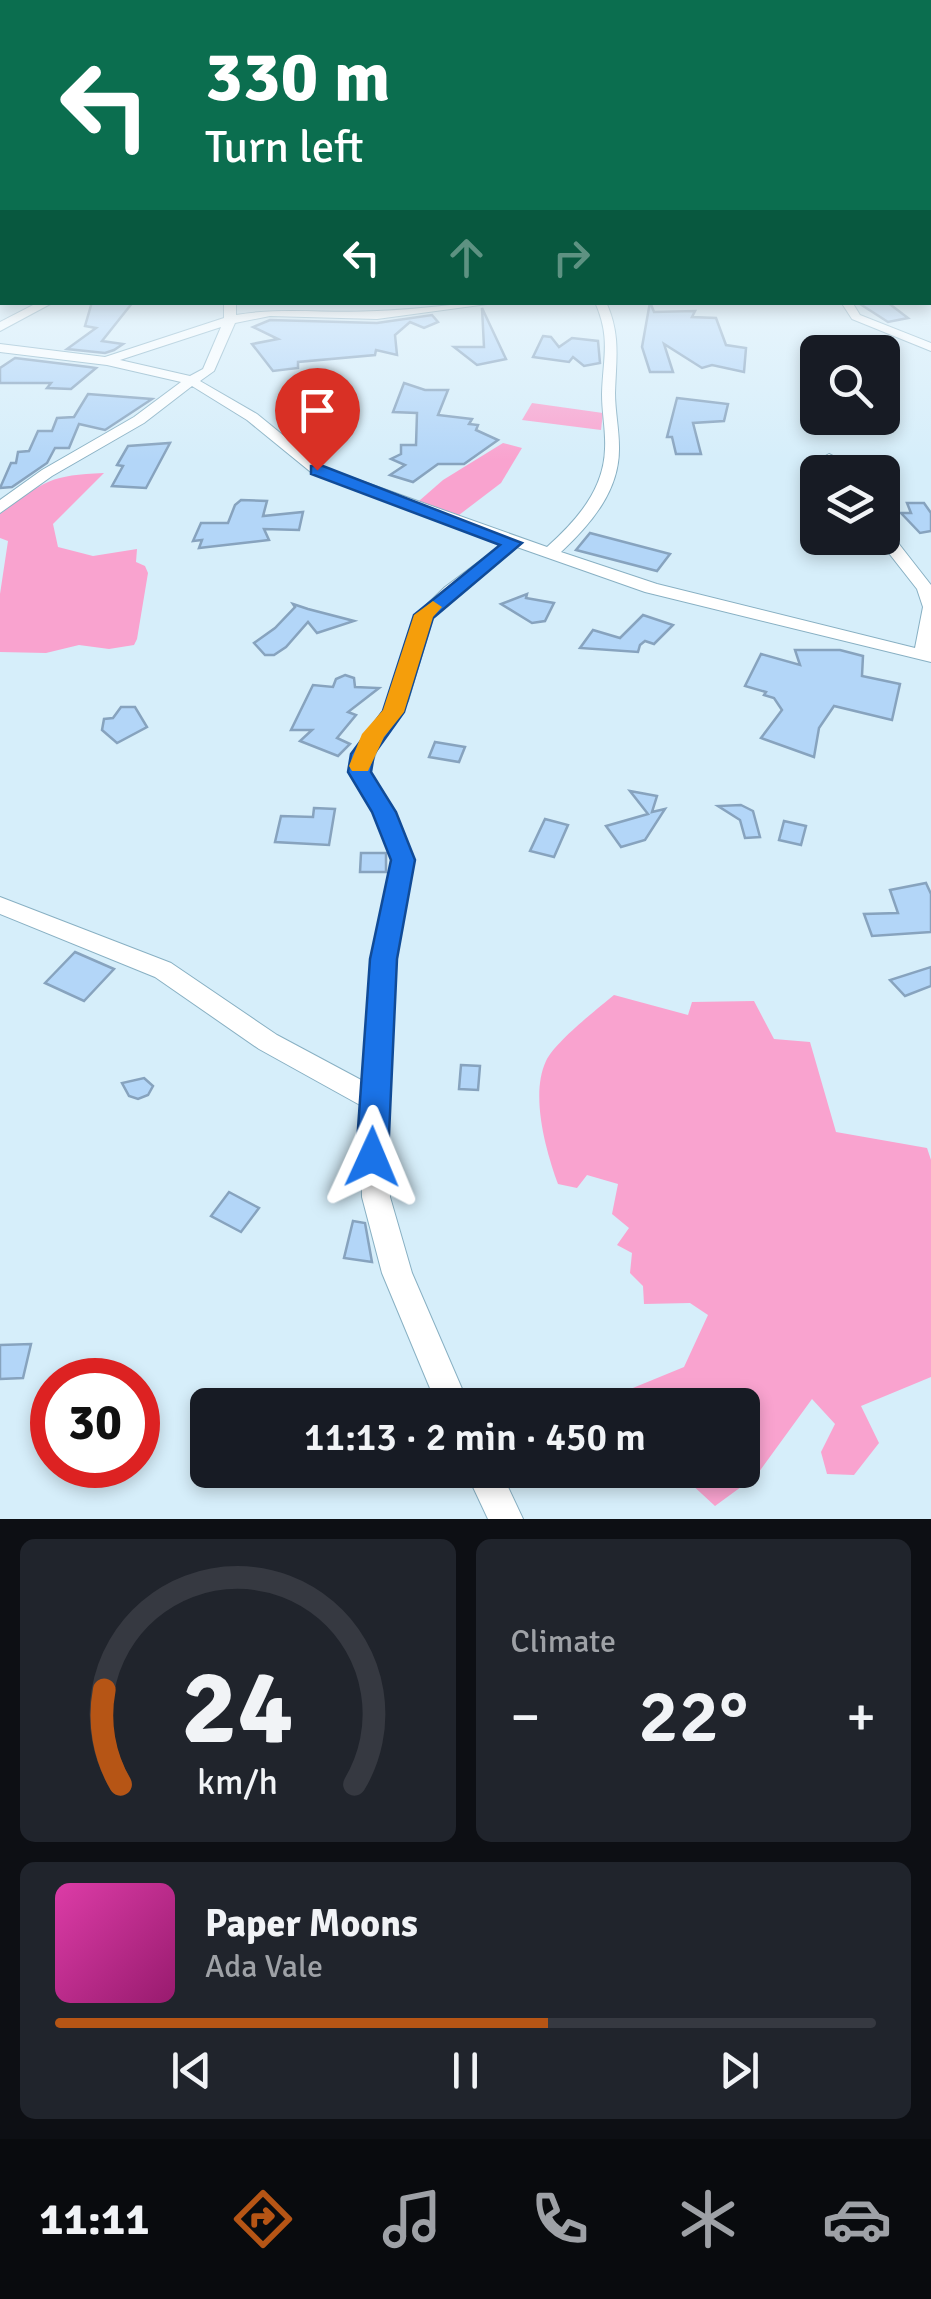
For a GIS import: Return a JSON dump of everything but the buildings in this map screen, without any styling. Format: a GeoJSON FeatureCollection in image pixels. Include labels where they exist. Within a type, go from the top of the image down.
{"type":"FeatureCollection","features":[{"type":"Feature","properties":{"kind":"street"},"geometry":{"type":"LineString","coordinates":[[106,361],[237,319]]}},
{"type":"Feature","properties":{"kind":"street"},"geometry":{"type":"LineString","coordinates":[[549,554],[576,531],[607,478],[612,459],[609,385],[616,342],[607,319]]}},
{"type":"Feature","properties":{"kind":"street"},"geometry":{"type":"LineString","coordinates":[[861,319],[931,347]]}},
{"type":"Feature","properties":{"kind":"street"},"geometry":{"type":"LineString","coordinates":[[2,504],[136,422],[190,380],[208,371],[230,320]]}},
{"type":"Feature","properties":{"kind":"street"},"geometry":{"type":"LineString","coordinates":[[0,348],[106,361],[190,380],[252,417],[317,470],[513,543],[715,606],[927,656],[931,607],[925,588],[899,555]]}},
{"type":"Feature","properties":{"kind":"street"},"geometry":{"type":"LineString","coordinates":[[446,1388],[385,1236],[374,1184],[373,1099],[384,959],[403,860],[384,812],[359,772],[362,754],[394,712],[424,615],[513,543]]}},
{"type":"Feature","properties":{"kind":"street"},"geometry":{"type":"LineString","coordinates":[[0,905],[164,970],[283,1051],[373,1099]]}},
{"type":"Feature","properties":{"kind":"street"},"geometry":{"type":"LineString","coordinates":[[491,1488],[506,1519]]}},
{"type":"Feature","properties":{"kind":"shaded area"},"geometry":{"type":"Polygon","coordinates":[[[532,403],[603,413],[601,430],[522,420],[532,403]]]}},
{"type":"Feature","properties":{"kind":"shaded area"},"geometry":{"type":"Polygon","coordinates":[[[503,443],[522,448],[501,483],[459,515],[419,501],[443,480],[503,443]]]}},
{"type":"Feature","properties":{"kind":"shaded area"},"geometry":{"type":"Polygon","coordinates":[[[104,473],[53,524],[58,547],[93,556],[137,549],[136,562],[145,566],[148,573],[134,645],[109,649],[79,645],[46,653],[0,652],[0,594],[8,541],[0,538],[0,514],[58,478],[104,473]]]}},
{"type":"Feature","properties":{"kind":"shaded area"},"geometry":{"type":"Polygon","coordinates":[[[614,995],[688,1015],[692,1002],[754,1001],[774,1039],[810,1042],[836,1132],[927,1148],[931,1160],[931,1377],[861,1406],[879,1443],[854,1475],[827,1474],[821,1452],[835,1424],[812,1399],[760,1470],[760,1388],[633,1388],[684,1367],[708,1315],[690,1303],[644,1304],[643,1286],[630,1273],[632,1253],[617,1245],[629,1228],[612,1214],[618,1184],[587,1175],[577,1188],[558,1184],[542,1123],[539,1090],[546,1061],[567,1035],[614,995]]]}},
{"type":"Feature","properties":{"kind":"shaded area"},"geometry":{"type":"Polygon","coordinates":[[[696,1488],[740,1488],[715,1506],[696,1488]]]}},
{"type":"Feature","properties":{"kind":"slow traffic"},"geometry":{"type":"LineString","coordinates":[[360,766],[374,734],[394,712],[424,615],[433,607]]}},
{"type":"Feature","properties":{"kind":"route"},"geometry":{"type":"LineString","coordinates":[[317,470],[513,543],[424,615],[394,712],[362,754],[359,772],[384,812],[403,860],[384,959],[372,1157]]}}]}
